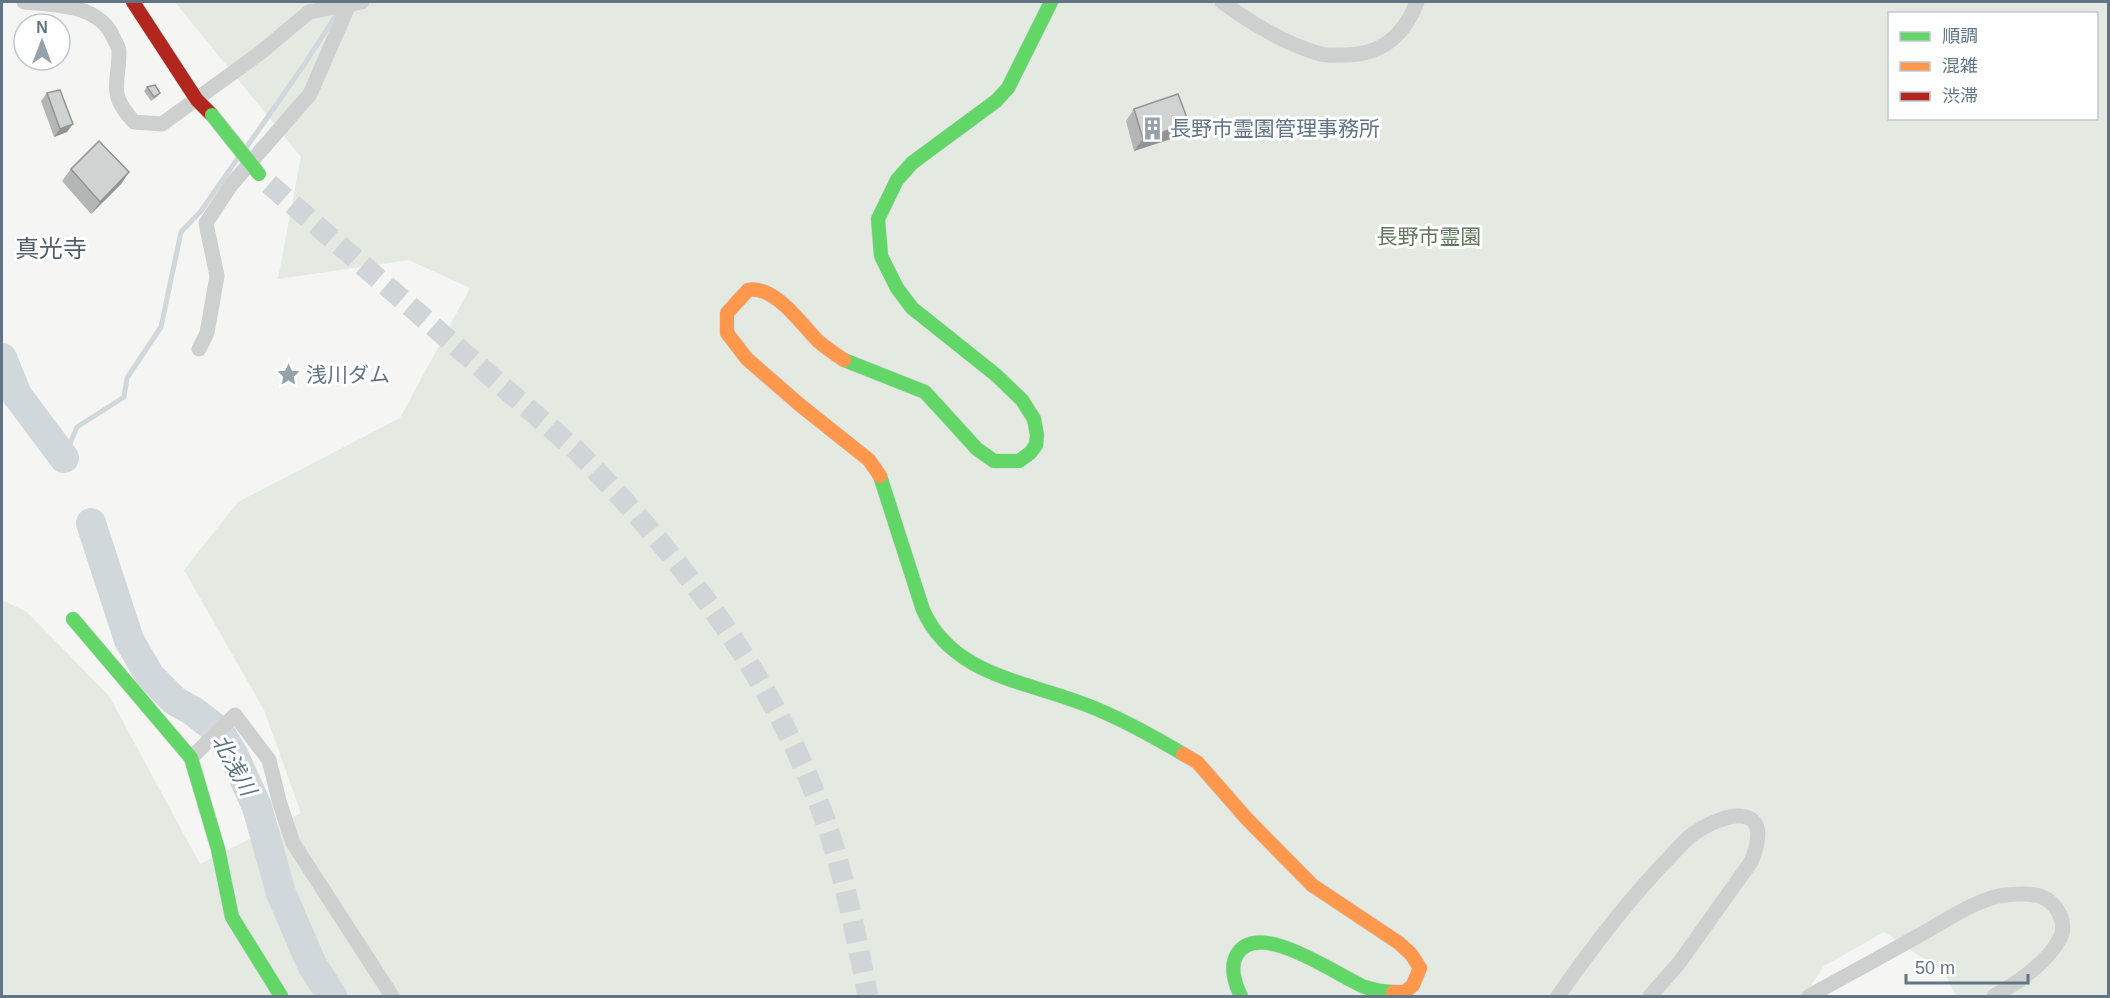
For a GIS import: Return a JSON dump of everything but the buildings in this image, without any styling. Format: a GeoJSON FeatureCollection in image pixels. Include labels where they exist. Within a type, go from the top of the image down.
{"type":"FeatureCollection","features":[{"type":"Feature","properties":{"kind":"street"},"geometry":{"type":"LineString","coordinates":[[24,2],[66,6],[86,11],[110,29],[119,49],[115,85],[120,106],[134,122],[162,124],[260,53],[309,12],[362,2]]}},
{"type":"Feature","properties":{"kind":"street"},"geometry":{"type":"LineString","coordinates":[[133,2],[197,100],[269,184]]}},
{"type":"Feature","properties":{"kind":"street"},"geometry":{"type":"LineString","coordinates":[[200,349],[207,333],[216,276],[206,223],[231,185],[310,94],[350,2]]}},
{"type":"Feature","properties":{"kind":"street"},"geometry":{"type":"LineString","coordinates":[[1051,2],[1008,88],[996,101],[912,163],[897,180],[878,219],[881,256],[897,288],[912,308],[996,375],[1022,400],[1034,419],[1037,435],[1036,445],[1030,453],[1019,461],[994,461],[977,449],[925,393],[834,354],[819,342],[781,302],[764,291],[748,290],[727,313],[727,333],[747,359],[800,405],[858,450],[874,468],[886,491],[911,576],[931,628],[963,659],[1001,676],[1085,704],[1136,727],[1197,762],[1247,819],[1312,885],[1399,943],[1412,954],[1420,968],[1410,990],[1403,992],[1377,990],[1365,987],[1287,948],[1263,942],[1241,949],[1235,957],[1235,978],[1241,996]]}},
{"type":"Feature","properties":{"kind":"street"},"geometry":{"type":"LineString","coordinates":[[1222,2],[1243,17],[1290,43],[1323,55],[1361,55],[1373,50],[1397,36],[1411,17],[1417,2]]}},
{"type":"Feature","properties":{"kind":"street"},"geometry":{"type":"LineString","coordinates":[[73,619],[191,758],[218,849],[232,917],[281,996]]}},
{"type":"Feature","properties":{"kind":"street"},"geometry":{"type":"LineString","coordinates":[[191,758],[235,715],[269,760],[293,843],[392,996]]}},
{"type":"Feature","properties":{"kind":"street"},"geometry":{"type":"LineString","coordinates":[[1558,996],[1586,957],[1653,874],[1690,835],[1710,823],[1727,817],[1748,817],[1756,823],[1759,833],[1758,845],[1751,862],[1679,963],[1650,996]]}},
{"type":"Feature","properties":{"kind":"street"},"geometry":{"type":"LineString","coordinates":[[1809,996],[1967,909],[1999,896],[2040,896],[2058,910],[2061,917],[2061,939],[2050,954],[2034,969],[1994,996]]}},
{"type":"Feature","properties":{"kind":"green space","name":"長野市霊園"},"geometry":{"type":"Polygon","coordinates":[[[175,2],[2108,2],[2108,996],[1956,996],[1945,973],[1884,932],[1824,966],[1804,996],[2,996],[2,600],[27,612],[109,696],[200,864],[301,813],[264,710],[184,570],[238,502],[400,418],[470,288],[409,260],[278,279],[301,157],[175,2]]]}},
{"type":"Feature","properties":{"kind":"waterway"},"geometry":{"type":"LineString","coordinates":[[246,148],[338,12]]}},
{"type":"Feature","properties":{"kind":"waterway"},"geometry":{"type":"LineString","coordinates":[[64,458],[77,427],[124,397],[127,378],[161,327],[181,232],[201,211],[238,158]]}},
{"type":"Feature","properties":{"kind":"waterway","name":"北浅川"},"geometry":{"type":"LineString","coordinates":[[2,358],[17,395],[64,458]]}},
{"type":"Feature","properties":{"kind":"waterway","name":"北浅川"},"geometry":{"type":"LineString","coordinates":[[91,523],[129,640],[150,676],[175,701],[193,711],[219,731],[234,756],[257,807],[281,893],[312,965],[332,996]]}},
{"type":"Feature","properties":{"kind":"tunnel"},"geometry":{"type":"LineString","coordinates":[[269,184],[576,450],[616,491],[688,577],[751,668],[779,716],[804,767],[825,820],[838,863],[850,907],[868,996]]}},
{"type":"Feature","properties":{"kind":"traffic: fast"},"geometry":{"type":"LineString","coordinates":[[844,360],[925,392],[977,449],[994,461],[1019,461],[1036,445],[1034,419],[1022,400],[996,375],[912,308],[897,288],[881,256],[878,219],[897,180],[912,163],[996,101],[1008,88],[1051,2]]}},
{"type":"Feature","properties":{"kind":"traffic: fast"},"geometry":{"type":"LineString","coordinates":[[212,115],[259,174]]}},
{"type":"Feature","properties":{"kind":"traffic: fast"},"geometry":{"type":"LineString","coordinates":[[880,476],[923,610],[936,632],[952,649],[992,673],[1110,715],[1183,754]]}},
{"type":"Feature","properties":{"kind":"traffic: fast"},"geometry":{"type":"LineString","coordinates":[[73,619],[191,758],[218,849],[232,917],[281,996]]}},
{"type":"Feature","properties":{"kind":"traffic: fast"},"geometry":{"type":"LineString","coordinates":[[1241,996],[1234,976],[1234,961],[1247,945],[1261,943],[1299,953],[1365,987],[1393,992]]}},
{"type":"Feature","properties":{"kind":"traffic: slow"},"geometry":{"type":"LineString","coordinates":[[844,360],[827,349],[787,307],[768,293],[748,290],[727,313],[727,333],[747,359],[869,460],[880,476]]}},
{"type":"Feature","properties":{"kind":"traffic: slow"},"geometry":{"type":"LineString","coordinates":[[1183,754],[1197,762],[1247,819],[1312,885],[1399,943],[1411,954],[1420,968],[1413,985],[1405,992],[1393,992]]}},
{"type":"Feature","properties":{"kind":"traffic: jam"},"geometry":{"type":"LineString","coordinates":[[133,2],[197,100],[212,115]]}},
{"type":"Feature","properties":{"kind":"place","name":"長野市霊園管理事務所"},"geometry":{"type":"Point","coordinates":[1152,128]}},
{"type":"Feature","properties":{"kind":"place","name":"浅川ダム"},"geometry":{"type":"Point","coordinates":[288,374]}},
{"type":"Feature","properties":{"kind":"district","name":"真光寺"},"geometry":{"type":"Point","coordinates":[51,248]}}]}
